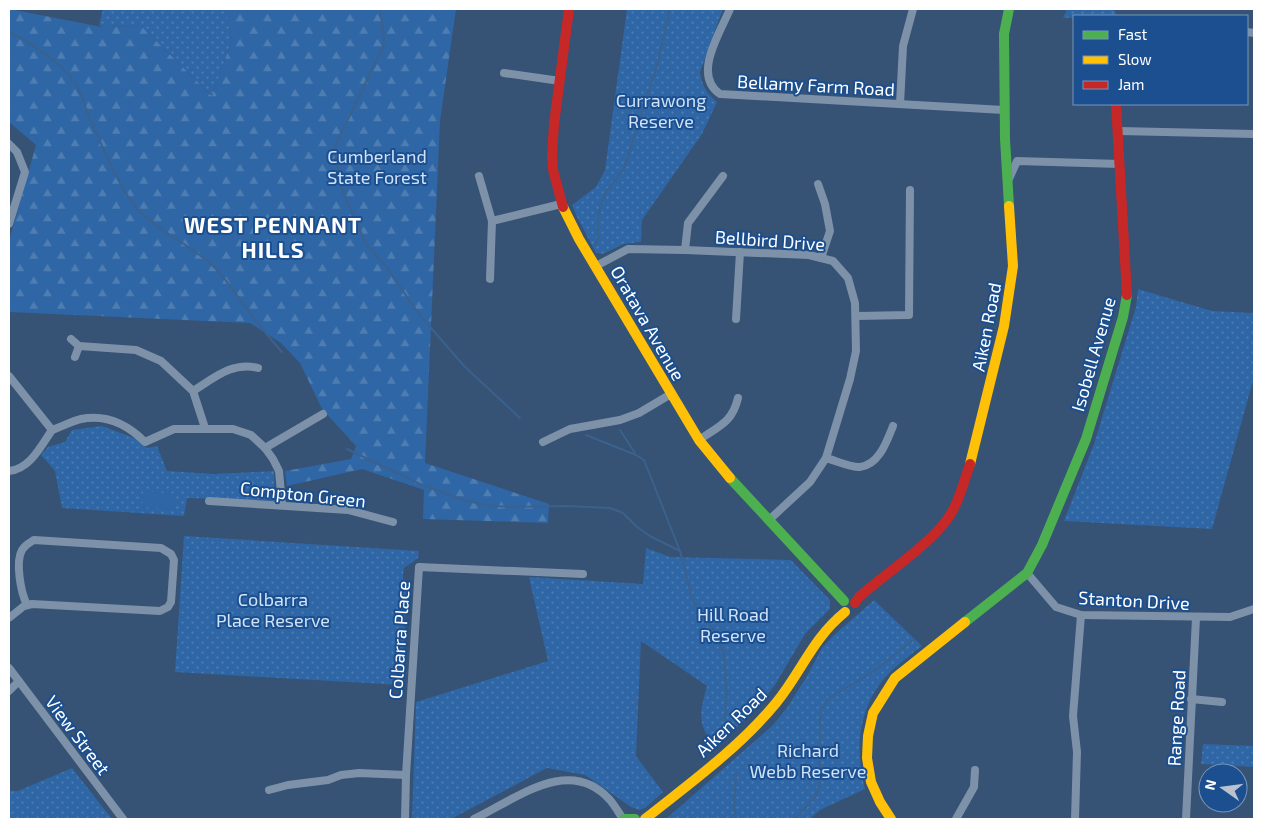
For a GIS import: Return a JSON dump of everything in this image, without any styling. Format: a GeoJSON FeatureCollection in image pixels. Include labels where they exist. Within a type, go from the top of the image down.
{"type":"FeatureCollection","features":[{"type":"Feature","properties":{"kind":"street","name":"Oratava Avenue"},"geometry":{"type":"LineString","coordinates":[[569,9],[553,132],[552,156],[553,170],[562,204],[571,225],[699,440],[721,469],[849,602]]}},
{"type":"Feature","properties":{"kind":"street","name":"Bellamy Farm Road"},"geometry":{"type":"LineString","coordinates":[[730,9],[706,70],[711,85],[720,94],[1004,110]]}},
{"type":"Feature","properties":{"kind":"street"},"geometry":{"type":"LineString","coordinates":[[900,104],[904,46],[913,9]]}},
{"type":"Feature","properties":{"kind":"street","name":"Aiken Road"},"geometry":{"type":"LineString","coordinates":[[645,819],[698,776],[765,715],[787,689],[810,648],[820,635],[845,612],[842,607],[860,597],[924,543],[940,527],[956,503],[968,474],[992,378],[1012,281],[1013,260],[1007,186],[1004,110],[1004,34],[1009,9]]}},
{"type":"Feature","properties":{"kind":"street"},"geometry":{"type":"LineString","coordinates":[[504,73],[560,81]]}},
{"type":"Feature","properties":{"kind":"street","name":"Isobell Avenue"},"geometry":{"type":"LineString","coordinates":[[1027,573],[1042,545],[1086,439],[1123,317],[1128,291],[1116,105]]}},
{"type":"Feature","properties":{"kind":"street"},"geometry":{"type":"LineString","coordinates":[[1119,131],[1254,134]]}},
{"type":"Feature","properties":{"kind":"street"},"geometry":{"type":"LineString","coordinates":[[9,144],[17,152],[25,172],[9,224]]}},
{"type":"Feature","properties":{"kind":"street"},"geometry":{"type":"LineString","coordinates":[[1007,186],[1017,161],[1120,164]]}},
{"type":"Feature","properties":{"kind":"street"},"geometry":{"type":"LineString","coordinates":[[479,176],[492,221],[490,279]]}},
{"type":"Feature","properties":{"kind":"street"},"geometry":{"type":"LineString","coordinates":[[685,250],[688,223],[723,176]]}},
{"type":"Feature","properties":{"kind":"street"},"geometry":{"type":"LineString","coordinates":[[818,184],[825,204],[830,231],[821,258]]}},
{"type":"Feature","properties":{"kind":"street"},"geometry":{"type":"LineString","coordinates":[[857,316],[908,315],[910,190]]}},
{"type":"Feature","properties":{"kind":"street"},"geometry":{"type":"LineString","coordinates":[[492,221],[562,204]]}},
{"type":"Feature","properties":{"kind":"street","name":"Bellbird Drive"},"geometry":{"type":"LineString","coordinates":[[596,266],[628,249],[809,255],[833,261],[848,278],[857,316],[856,351],[850,379],[826,458],[810,482],[769,520]]}},
{"type":"Feature","properties":{"kind":"street"},"geometry":{"type":"LineString","coordinates":[[736,319],[740,252]]}},
{"type":"Feature","properties":{"kind":"street"},"geometry":{"type":"LineString","coordinates":[[72,339],[79,346],[136,350],[161,361],[193,391],[205,428]]}},
{"type":"Feature","properties":{"kind":"street"},"geometry":{"type":"LineString","coordinates":[[74,357],[79,346]]}},
{"type":"Feature","properties":{"kind":"street"},"geometry":{"type":"LineString","coordinates":[[193,391],[235,366],[258,368]]}},
{"type":"Feature","properties":{"kind":"street"},"geometry":{"type":"LineString","coordinates":[[9,376],[52,430]]}},
{"type":"Feature","properties":{"kind":"street"},"geometry":{"type":"LineString","coordinates":[[543,442],[570,429],[620,420],[638,413],[671,394]]}},
{"type":"Feature","properties":{"kind":"street"},"geometry":{"type":"LineString","coordinates":[[699,440],[731,418],[738,398]]}},
{"type":"Feature","properties":{"kind":"street"},"geometry":{"type":"LineString","coordinates":[[265,448],[324,414]]}},
{"type":"Feature","properties":{"kind":"street"},"geometry":{"type":"LineString","coordinates":[[9,471],[19,468],[30,460],[52,430],[81,419],[103,418],[124,425],[145,442],[174,429],[233,429],[251,435],[265,448],[273,459],[279,471],[282,504]]}},
{"type":"Feature","properties":{"kind":"street"},"geometry":{"type":"LineString","coordinates":[[826,458],[860,467],[874,461],[884,448],[893,426]]}},
{"type":"Feature","properties":{"kind":"street","name":"Compton Green"},"geometry":{"type":"LineString","coordinates":[[209,501],[282,504],[348,510],[393,522]]}},
{"type":"Feature","properties":{"kind":"street"},"geometry":{"type":"LineString","coordinates":[[9,618],[27,605],[32,604],[160,611],[168,608],[171,602],[174,560],[171,554],[161,548],[34,540],[27,544],[19,558],[23,597],[27,605]]}},
{"type":"Feature","properties":{"kind":"street","name":"Colbarra Place"},"geometry":{"type":"LineString","coordinates":[[405,819],[419,567],[583,574]]}},
{"type":"Feature","properties":{"kind":"street"},"geometry":{"type":"LineString","coordinates":[[891,819],[880,802],[871,782],[867,758],[868,736],[873,713],[895,678],[1027,573]]}},
{"type":"Feature","properties":{"kind":"street","name":"Stanton Drive"},"geometry":{"type":"LineString","coordinates":[[1027,573],[1056,607],[1081,615],[1230,617],[1254,609]]}},
{"type":"Feature","properties":{"kind":"street"},"geometry":{"type":"LineString","coordinates":[[1075,819],[1077,752],[1073,716],[1081,615]]}},
{"type":"Feature","properties":{"kind":"street","name":"Range Road"},"geometry":{"type":"LineString","coordinates":[[1186,819],[1196,618]]}},
{"type":"Feature","properties":{"kind":"street","name":"View Street"},"geometry":{"type":"LineString","coordinates":[[9,668],[123,819]]}},
{"type":"Feature","properties":{"kind":"street"},"geometry":{"type":"LineString","coordinates":[[9,690],[19,681]]}},
{"type":"Feature","properties":{"kind":"street"},"geometry":{"type":"LineString","coordinates":[[1191,699],[1222,702]]}},
{"type":"Feature","properties":{"kind":"street"},"geometry":{"type":"LineString","coordinates":[[956,819],[974,788],[975,770]]}},
{"type":"Feature","properties":{"kind":"street"},"geometry":{"type":"LineString","coordinates":[[269,790],[288,785],[328,780],[341,775],[359,772],[406,775]]}},
{"type":"Feature","properties":{"kind":"street"},"geometry":{"type":"LineString","coordinates":[[474,819],[485,817],[542,784],[563,780],[583,783],[595,788],[609,799],[623,819],[635,819]]}},
{"type":"Feature","properties":{"kind":"green space","name":"Cumberland State Forest"},"geometry":{"type":"Polygon","coordinates":[[[9,9],[102,27],[141,26],[212,96],[232,40],[226,9],[456,9],[440,121],[425,463],[549,504],[548,523],[423,519],[424,490],[362,469],[287,486],[285,471],[351,459],[356,446],[322,409],[300,363],[281,343],[250,323],[9,312],[9,241],[36,145],[9,122],[9,9]]]}},
{"type":"Feature","properties":{"kind":"green space"},"geometry":{"type":"Polygon","coordinates":[[[103,9],[226,9],[232,40],[212,96],[141,26],[102,27],[99,25],[103,9]]]}},
{"type":"Feature","properties":{"kind":"green space","name":"Currawong Reserve"},"geometry":{"type":"Polygon","coordinates":[[[627,9],[723,9],[700,72],[705,89],[717,102],[702,134],[642,220],[641,242],[623,244],[603,254],[596,253],[572,205],[596,187],[605,170],[627,9]]]}},
{"type":"Feature","properties":{"kind":"green space"},"geometry":{"type":"Polygon","coordinates":[[[1067,9],[1114,9],[1117,15],[1073,15],[1073,18],[1063,18],[1067,9]]]}},
{"type":"Feature","properties":{"kind":"green space"},"geometry":{"type":"Polygon","coordinates":[[[1138,289],[1212,311],[1254,313],[1254,377],[1212,529],[1064,521],[1094,444],[1136,307],[1138,289]]]}},
{"type":"Feature","properties":{"kind":"green space"},"geometry":{"type":"Polygon","coordinates":[[[102,426],[137,439],[147,448],[157,446],[167,471],[214,474],[274,471],[275,501],[187,498],[184,516],[62,508],[55,471],[41,455],[48,447],[65,442],[72,430],[102,426]]]}},
{"type":"Feature","properties":{"kind":"green space"},"geometry":{"type":"Polygon","coordinates":[[[143,491],[176,494],[175,510],[142,507],[143,491]]]}},
{"type":"Feature","properties":{"kind":"green space","name":"Colbarra Place Reserve"},"geometry":{"type":"Polygon","coordinates":[[[184,536],[419,551],[418,558],[404,568],[403,575],[404,585],[407,588],[401,685],[175,672],[184,536]]]}},
{"type":"Feature","properties":{"kind":"green space","name":"Hill Road Reserve"},"geometry":{"type":"Polygon","coordinates":[[[646,548],[670,557],[791,560],[830,600],[830,609],[805,634],[775,685],[762,701],[747,718],[715,746],[705,731],[701,718],[707,686],[641,641],[636,756],[663,792],[645,808],[639,810],[631,807],[585,775],[547,768],[451,819],[412,819],[416,702],[548,661],[529,577],[643,584],[646,548]]]}},
{"type":"Feature","properties":{"kind":"green space","name":"Richard Webb Reserve"},"geometry":{"type":"Polygon","coordinates":[[[874,600],[922,646],[888,674],[875,691],[869,704],[861,731],[860,746],[860,760],[865,789],[820,810],[810,819],[666,819],[773,725],[806,678],[822,648],[874,600]]]}},
{"type":"Feature","properties":{"kind":"green space"},"geometry":{"type":"Polygon","coordinates":[[[1203,744],[1254,746],[1254,767],[1248,767],[1248,763],[1201,763],[1203,744]]]}},
{"type":"Feature","properties":{"kind":"green space"},"geometry":{"type":"Polygon","coordinates":[[[72,768],[112,819],[9,819],[9,791],[18,791],[72,768]]]}},
{"type":"Feature","properties":{"kind":"waterway"},"geometry":{"type":"LineString","coordinates":[[380,9],[384,38],[383,47],[334,148],[342,189],[366,244],[386,266],[418,313],[464,366],[520,418]]}},
{"type":"Feature","properties":{"kind":"waterway"},"geometry":{"type":"LineString","coordinates":[[595,246],[598,240],[598,214],[606,192],[624,169],[658,62],[670,9]]}},
{"type":"Feature","properties":{"kind":"waterway"},"geometry":{"type":"LineString","coordinates":[[9,32],[45,54],[69,75],[79,91],[116,175],[135,206],[153,223],[194,250],[213,266],[282,352]]}},
{"type":"Feature","properties":{"kind":"waterway"},"geometry":{"type":"LineString","coordinates":[[620,430],[635,453]]}},
{"type":"Feature","properties":{"kind":"waterway"},"geometry":{"type":"LineString","coordinates":[[586,435],[644,460],[680,551],[693,602],[716,634],[724,655],[727,693],[726,729]]}},
{"type":"Feature","properties":{"kind":"waterway"},"geometry":{"type":"LineString","coordinates":[[347,449],[420,484],[464,500],[486,505],[610,508],[623,513],[637,527],[650,536],[680,551]]}},
{"type":"Feature","properties":{"kind":"waterway"},"geometry":{"type":"LineString","coordinates":[[795,819],[815,797],[820,784],[820,721],[822,708],[828,699],[874,671],[913,640]]}},
{"type":"Feature","properties":{"kind":"waterway"},"geometry":{"type":"LineString","coordinates":[[736,773],[734,806],[736,819]]}},
{"type":"Feature","properties":{"kind":"traffic: fast"},"geometry":{"type":"LineString","coordinates":[[1009,9],[1004,34],[1005,139],[1009,206]]}},
{"type":"Feature","properties":{"kind":"traffic: fast"},"geometry":{"type":"LineString","coordinates":[[965,622],[1027,573],[1042,545],[1086,439],[1123,317],[1127,295]]}},
{"type":"Feature","properties":{"kind":"traffic: fast"},"geometry":{"type":"LineString","coordinates":[[730,478],[844,601]]}},
{"type":"Feature","properties":{"kind":"traffic: fast"},"geometry":{"type":"LineString","coordinates":[[624,819],[635,819]]}},
{"type":"Feature","properties":{"kind":"traffic: slow"},"geometry":{"type":"LineString","coordinates":[[970,464],[1004,326],[1013,266],[1009,206]]}},
{"type":"Feature","properties":{"kind":"traffic: slow"},"geometry":{"type":"LineString","coordinates":[[563,207],[579,239],[699,440],[730,478]]}},
{"type":"Feature","properties":{"kind":"traffic: slow"},"geometry":{"type":"LineString","coordinates":[[645,819],[714,764],[762,719],[785,691],[824,633],[845,612]]}},
{"type":"Feature","properties":{"kind":"traffic: slow"},"geometry":{"type":"LineString","coordinates":[[891,819],[880,802],[871,782],[867,758],[868,736],[873,713],[895,678],[965,622]]}},
{"type":"Feature","properties":{"kind":"traffic: jam"},"geometry":{"type":"LineString","coordinates":[[563,207],[553,170],[552,156],[554,124],[569,9]]}},
{"type":"Feature","properties":{"kind":"traffic: jam"},"geometry":{"type":"LineString","coordinates":[[1116,105],[1127,295]]}},
{"type":"Feature","properties":{"kind":"traffic: jam"},"geometry":{"type":"LineString","coordinates":[[855,603],[859,597],[927,541],[946,521],[957,501],[970,464]]}},
{"type":"Feature","properties":{"kind":"district","name":"WEST PENNANT HILLS"},"geometry":{"type":"Point","coordinates":[273,236]}}]}
